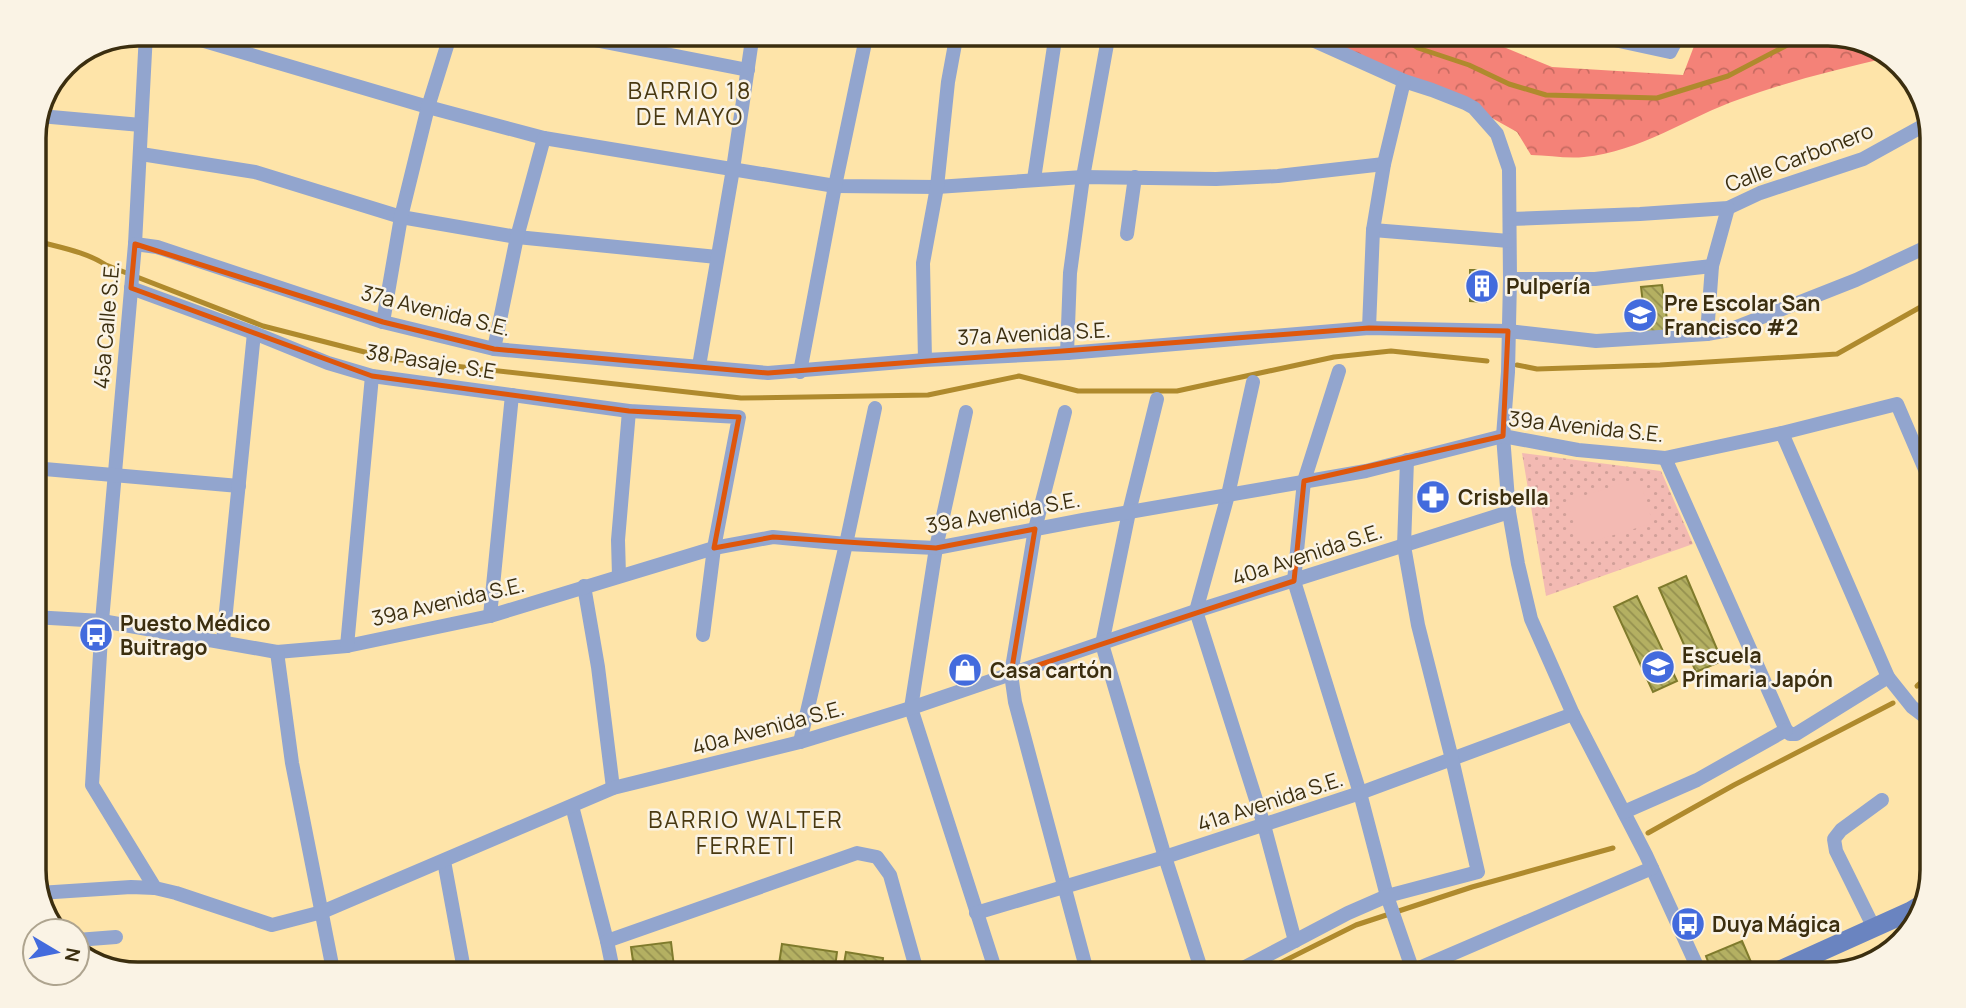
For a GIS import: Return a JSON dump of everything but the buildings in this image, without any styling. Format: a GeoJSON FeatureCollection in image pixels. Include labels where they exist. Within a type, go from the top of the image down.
{"type":"FeatureCollection","features":[{"type":"Feature","properties":{"kind":"street","name":"45a Calle S.E."},"geometry":{"type":"LineString","coordinates":[[145,46],[135,244],[102,621],[92,785],[155,888]]}},
{"type":"Feature","properties":{"kind":"street"},"geometry":{"type":"LineString","coordinates":[[221,46],[544,138],[835,186],[937,187],[1083,177],[1216,179],[1278,176],[1384,164]]}},
{"type":"Feature","properties":{"kind":"street"},"geometry":{"type":"LineString","coordinates":[[383,322],[401,217],[428,107],[447,46]]}},
{"type":"Feature","properties":{"kind":"street"},"geometry":{"type":"LineString","coordinates":[[626,46],[748,69]]}},
{"type":"Feature","properties":{"kind":"street"},"geometry":{"type":"LineString","coordinates":[[699,366],[751,46]]}},
{"type":"Feature","properties":{"kind":"street"},"geometry":{"type":"LineString","coordinates":[[800,372],[864,46]]}},
{"type":"Feature","properties":{"kind":"street"},"geometry":{"type":"LineString","coordinates":[[925,360],[923,263],[937,187],[955,46]]}},
{"type":"Feature","properties":{"kind":"street"},"geometry":{"type":"LineString","coordinates":[[1034,179],[1054,46]]}},
{"type":"Feature","properties":{"kind":"street"},"geometry":{"type":"LineString","coordinates":[[1068,352],[1070,273],[1083,177],[1107,46]]}},
{"type":"Feature","properties":{"kind":"street"},"geometry":{"type":"LineString","coordinates":[[1326,46],[1404,81],[1474,108],[1497,134],[1509,169],[1510,219],[1508,372],[1503,436],[1509,512],[1531,619],[1573,714],[1652,868],[1695,962]]}},
{"type":"Feature","properties":{"kind":"street"},"geometry":{"type":"LineString","coordinates":[[1646,46],[1670,52],[1673,46]]}},
{"type":"Feature","properties":{"kind":"street"},"geometry":{"type":"LineString","coordinates":[[1369,328],[1373,230],[1384,164],[1404,81]]}},
{"type":"Feature","properties":{"kind":"street"},"geometry":{"type":"LineString","coordinates":[[48,117],[141,125]]}},
{"type":"Feature","properties":{"kind":"street","name":"Calle Carbonero"},"geometry":{"type":"LineString","coordinates":[[1510,219],[1728,208],[1760,193],[1863,159],[1920,128]]}},
{"type":"Feature","properties":{"kind":"street"},"geometry":{"type":"LineString","coordinates":[[494,349],[517,237],[544,138]]}},
{"type":"Feature","properties":{"kind":"street"},"geometry":{"type":"LineString","coordinates":[[141,154],[255,172],[401,217],[517,237],[717,257]]}},
{"type":"Feature","properties":{"kind":"street"},"geometry":{"type":"LineString","coordinates":[[1127,234],[1135,177]]}},
{"type":"Feature","properties":{"kind":"street"},"geometry":{"type":"LineString","coordinates":[[1707,334],[1712,266],[1728,208]]}},
{"type":"Feature","properties":{"kind":"street"},"geometry":{"type":"LineString","coordinates":[[1373,230],[1509,241]]}},
{"type":"Feature","properties":{"kind":"street","name":"37a Avenida S.E."},"geometry":{"type":"LineString","coordinates":[[135,244],[156,247],[383,322],[494,349],[768,373],[1369,328],[1508,331],[1596,341],[1707,334],[1729,330],[1857,280],[1920,250]]}},
{"type":"Feature","properties":{"kind":"street"},"geometry":{"type":"LineString","coordinates":[[1510,279],[1595,279],[1712,266]]}},
{"type":"Feature","properties":{"kind":"street","name":"38 Pasaje. S.E"},"geometry":{"type":"LineString","coordinates":[[132,280],[328,363],[372,376],[629,411],[739,417],[714,548]]}},
{"type":"Feature","properties":{"kind":"street"},"geometry":{"type":"LineString","coordinates":[[223,641],[254,333]]}},
{"type":"Feature","properties":{"kind":"street"},"geometry":{"type":"LineString","coordinates":[[1339,371],[1304,481],[1294,581],[1360,793],[1387,896],[1411,962]]}},
{"type":"Feature","properties":{"kind":"street"},"geometry":{"type":"LineString","coordinates":[[347,646],[372,376]]}},
{"type":"Feature","properties":{"kind":"street"},"geometry":{"type":"LineString","coordinates":[[1253,382],[1228,495],[1196,611],[1264,825],[1295,941]]}},
{"type":"Feature","properties":{"kind":"street"},"geometry":{"type":"LineString","coordinates":[[490,616],[512,395]]}},
{"type":"Feature","properties":{"kind":"street"},"geometry":{"type":"LineString","coordinates":[[1157,399],[1129,512],[1102,644],[1199,962]]}},
{"type":"Feature","properties":{"kind":"street","name":"39a Avenida S.E."},"geometry":{"type":"LineString","coordinates":[[46,618],[102,621],[277,652],[347,646],[490,616],[714,548],[773,537],[936,548],[1366,471],[1503,436],[1578,450],[1665,458],[1782,433],[1897,404],[1920,458]]}},
{"type":"Feature","properties":{"kind":"street"},"geometry":{"type":"LineString","coordinates":[[800,742],[875,408]]}},
{"type":"Feature","properties":{"kind":"street"},"geometry":{"type":"LineString","coordinates":[[618,576],[618,540],[629,411]]}},
{"type":"Feature","properties":{"kind":"street"},"geometry":{"type":"LineString","coordinates":[[966,412],[936,548],[911,708],[993,962]]}},
{"type":"Feature","properties":{"kind":"street"},"geometry":{"type":"LineString","coordinates":[[1065,412],[1035,529],[1011,674],[1015,702],[1084,962]]}},
{"type":"Feature","properties":{"kind":"street"},"geometry":{"type":"LineString","coordinates":[[1782,433],[1888,677],[1920,713]]}},
{"type":"Feature","properties":{"kind":"street"},"geometry":{"type":"LineString","coordinates":[[1665,458],[1790,734],[1796,734],[1888,677]]}},
{"type":"Feature","properties":{"kind":"street"},"geometry":{"type":"LineString","coordinates":[[1255,962],[1387,896],[1478,872],[1418,625],[1404,546],[1407,460]]}},
{"type":"Feature","properties":{"kind":"street"},"geometry":{"type":"LineString","coordinates":[[46,469],[239,486]]}},
{"type":"Feature","properties":{"kind":"street","name":"40a Avenida S.E."},"geometry":{"type":"LineString","coordinates":[[48,892],[155,888],[272,925],[322,912],[612,789],[800,742],[911,708],[1196,611],[1509,512]]}},
{"type":"Feature","properties":{"kind":"street"},"geometry":{"type":"LineString","coordinates":[[703,635],[714,548]]}},
{"type":"Feature","properties":{"kind":"street"},"geometry":{"type":"LineString","coordinates":[[584,586],[598,667],[612,789]]}},
{"type":"Feature","properties":{"kind":"street"},"geometry":{"type":"LineString","coordinates":[[277,652],[292,763],[332,962]]}},
{"type":"Feature","properties":{"kind":"street","name":"41a Avenida S.E."},"geometry":{"type":"LineString","coordinates":[[976,914],[1166,858],[1360,793],[1573,714]]}},
{"type":"Feature","properties":{"kind":"street"},"geometry":{"type":"LineString","coordinates":[[1624,812],[1697,780],[1786,730]]}},
{"type":"Feature","properties":{"kind":"street"},"geometry":{"type":"LineString","coordinates":[[1874,928],[1836,851],[1834,839],[1841,830],[1882,800]]}},
{"type":"Feature","properties":{"kind":"street"},"geometry":{"type":"LineString","coordinates":[[572,806],[611,962]]}},
{"type":"Feature","properties":{"kind":"street"},"geometry":{"type":"LineString","coordinates":[[607,941],[857,853],[877,857],[890,875],[914,962]]}},
{"type":"Feature","properties":{"kind":"street"},"geometry":{"type":"LineString","coordinates":[[444,861],[463,962]]}},
{"type":"Feature","properties":{"kind":"street"},"geometry":{"type":"LineString","coordinates":[[1438,962],[1652,868]]}},
{"type":"Feature","properties":{"kind":"street"},"geometry":{"type":"LineString","coordinates":[[1798,962],[1911,911]]}},
{"type":"Feature","properties":{"kind":"street"},"geometry":{"type":"LineString","coordinates":[[91,939],[116,937]]}},
{"type":"Feature","properties":{"kind":"highlighted area"},"geometry":{"type":"Polygon","coordinates":[[[135,244],[383,322],[494,349],[768,373],[1369,328],[1508,331],[1503,436],[1304,481],[1294,581],[1011,674],[1035,529],[936,548],[773,537],[714,548],[739,417],[629,411],[372,376],[131,288],[135,244]]]}},
{"type":"Feature","properties":{"kind":"shaded area"},"geometry":{"type":"Polygon","coordinates":[[[1522,453],[1661,471],[1693,544],[1546,596],[1522,453]]]}},
{"type":"Feature","properties":{"kind":"shaded area"},"geometry":{"type":"Polygon","coordinates":[[[1639,478],[1653,523],[1581,545],[1567,501],[1639,478]]]}},
{"type":"Feature","properties":{"kind":"green space"},"geometry":{"type":"Polygon","coordinates":[[[1328,46],[1501,46],[1552,67],[1683,75],[1694,46],[1841,46],[1878,60],[1758,93],[1721,106],[1625,148],[1584,157],[1531,155],[1517,132],[1474,108],[1328,46]]]}},
{"type":"Feature","properties":{"kind":"waterway"},"geometry":{"type":"LineString","coordinates":[[1415,46],[1469,65],[1509,84],[1546,95],[1657,98],[1728,76],[1785,46]]}},
{"type":"Feature","properties":{"kind":"waterway"},"geometry":{"type":"LineString","coordinates":[[46,243],[89,256],[263,326],[392,359],[741,398],[928,395],[1019,376],[1078,391],[1177,391],[1334,357],[1391,351],[1487,361]]}},
{"type":"Feature","properties":{"kind":"waterway"},"geometry":{"type":"LineString","coordinates":[[1517,365],[1537,369],[1660,365],[1837,354],[1920,307]]}},
{"type":"Feature","properties":{"kind":"waterway"},"geometry":{"type":"LineString","coordinates":[[1648,833],[1893,703]]}},
{"type":"Feature","properties":{"kind":"waterway"},"geometry":{"type":"LineString","coordinates":[[1282,962],[1356,925],[1472,887],[1613,848]]}},
{"type":"Feature","properties":{"kind":"place","name":"Pulpería"},"geometry":{"type":"Point","coordinates":[1482,286]}},
{"type":"Feature","properties":{"kind":"place","name":"Pre Escolar San Francisco #2"},"geometry":{"type":"Point","coordinates":[1640,315]}},
{"type":"Feature","properties":{"kind":"place","name":"Crisbella"},"geometry":{"type":"Point","coordinates":[1433,497]}},
{"type":"Feature","properties":{"kind":"place","name":"Puesto Médico Buitrago"},"geometry":{"type":"Point","coordinates":[96,635]}},
{"type":"Feature","properties":{"kind":"place","name":"Escuela Primaria Japón"},"geometry":{"type":"Point","coordinates":[1658,667]}},
{"type":"Feature","properties":{"kind":"place","name":"Casa cartón"},"geometry":{"type":"Point","coordinates":[965,670]}},
{"type":"Feature","properties":{"kind":"place","name":"Duya Mágica"},"geometry":{"type":"Point","coordinates":[1688,924]}},
{"type":"Feature","properties":{"kind":"district","name":"BARRIO 18 DE MAYO"},"geometry":{"type":"Point","coordinates":[690,103]}},
{"type":"Feature","properties":{"kind":"district","name":"BARRIO WALTER FERRETI"},"geometry":{"type":"Point","coordinates":[746,832]}}]}
